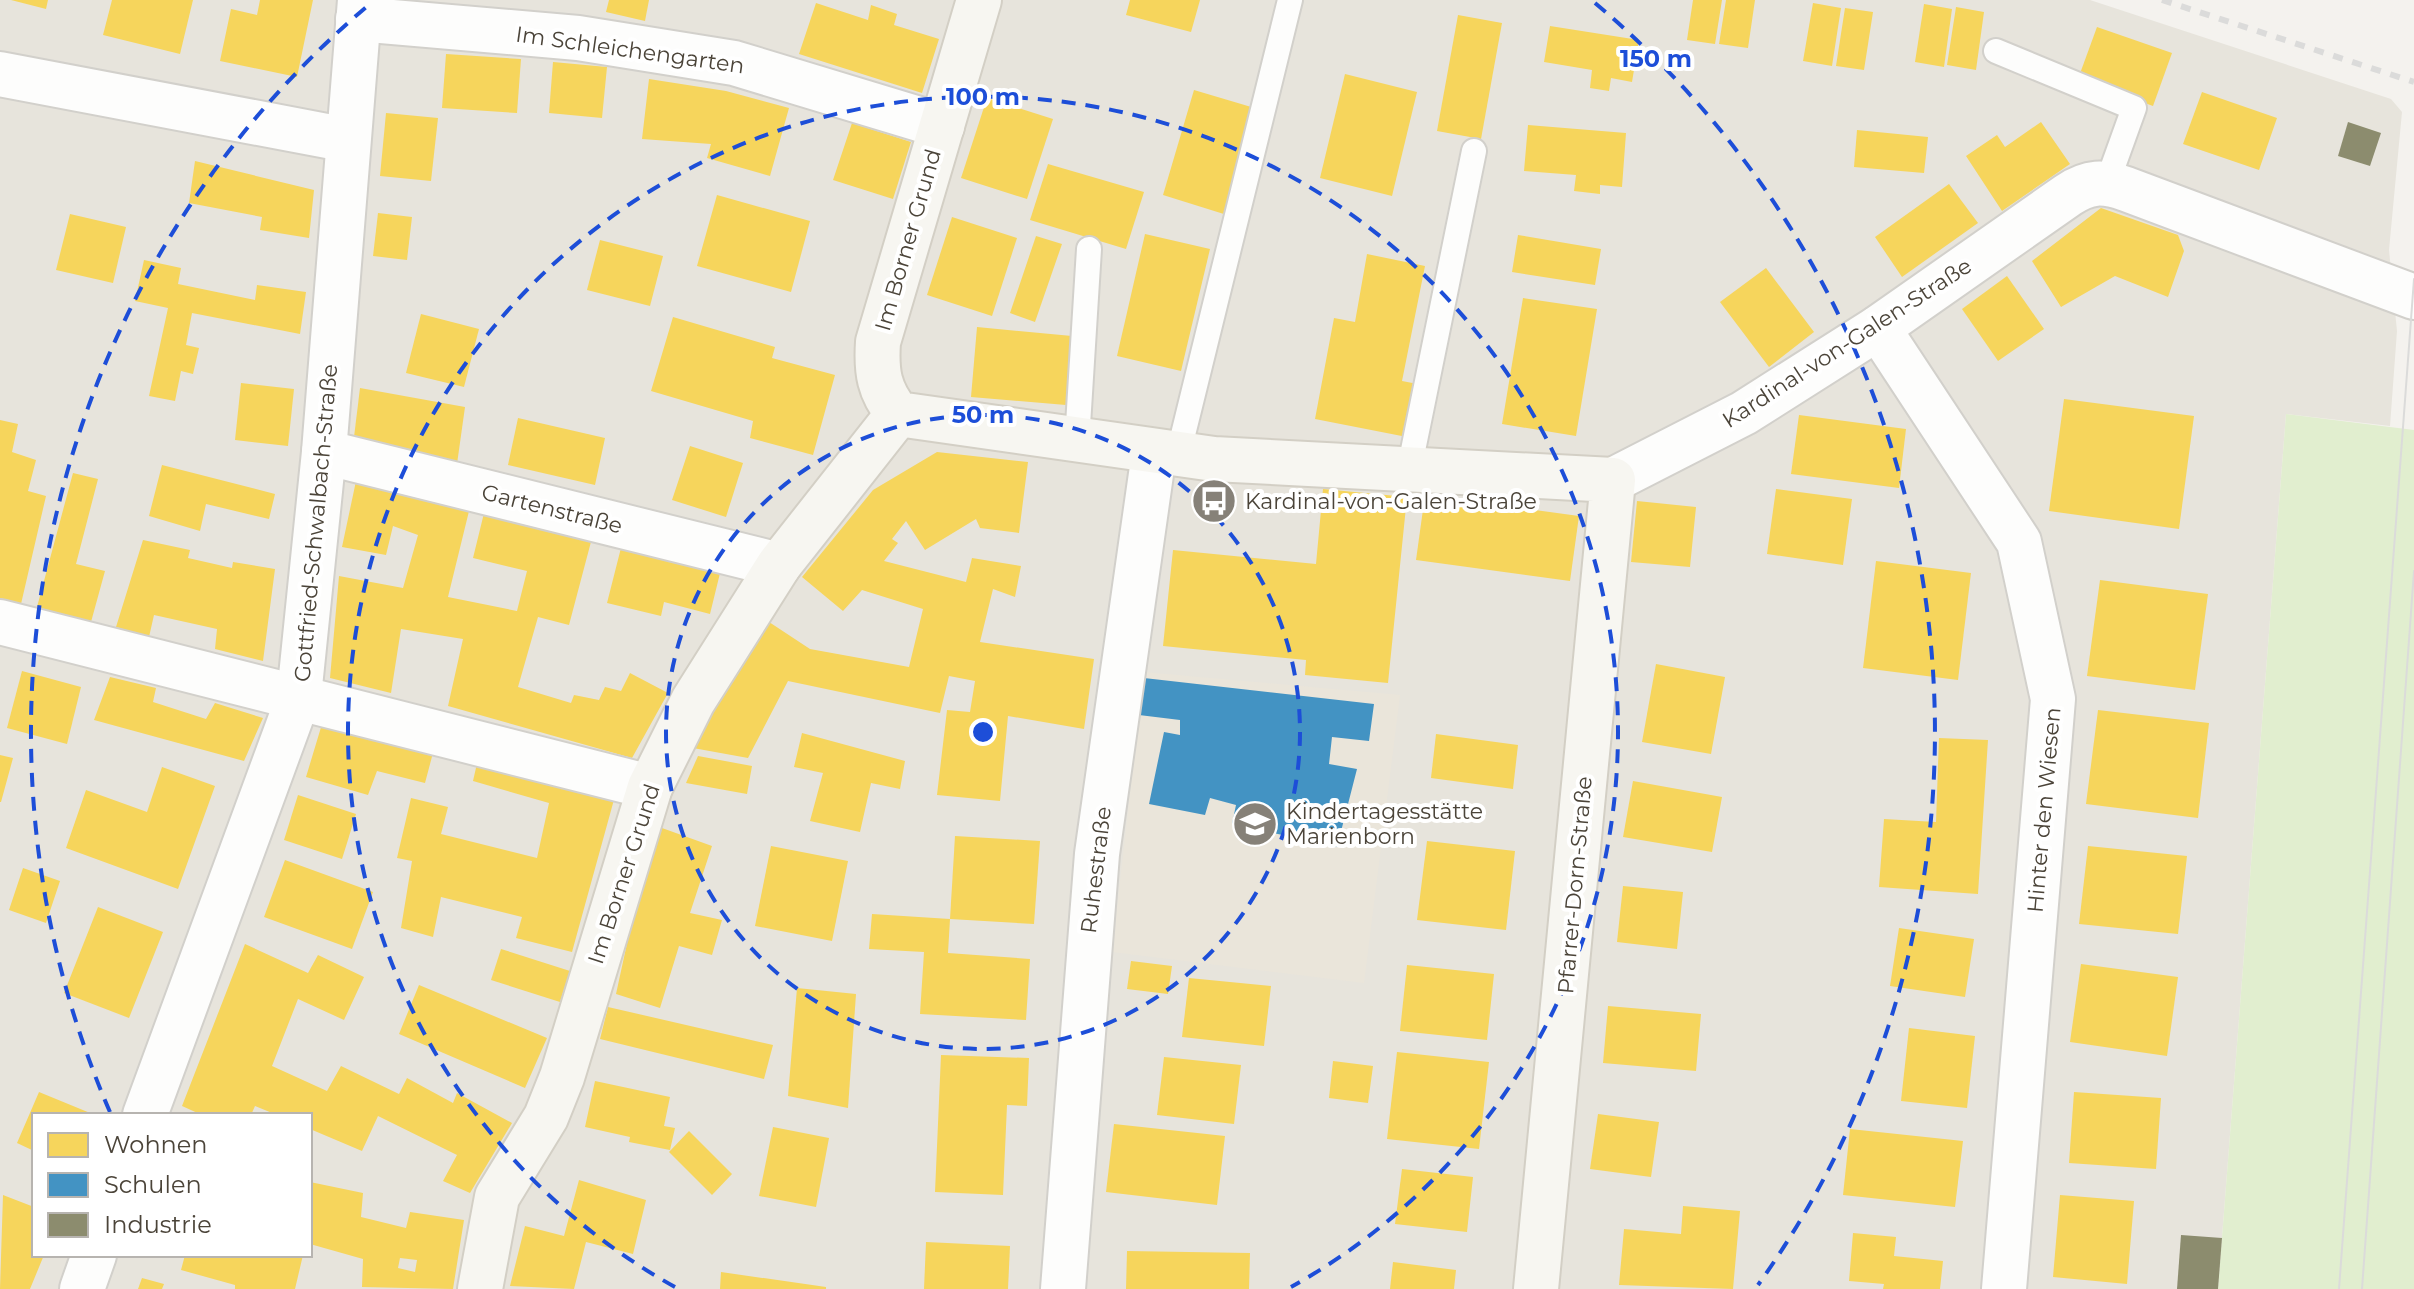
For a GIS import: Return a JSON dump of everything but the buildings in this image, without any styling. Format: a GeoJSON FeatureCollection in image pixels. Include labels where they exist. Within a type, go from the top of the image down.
{"type":"FeatureCollection","features":[{"type":"Feature","properties":{"kind":"street","name":"Im Borner Grund"},"geometry":{"type":"LineString","coordinates":[[480,1289],[497,1197],[546,1117],[562,1077],[650,787],[693,701],[779,565],[898,414],[883,395],[877,370],[878,342],[979,0]]}},
{"type":"Feature","properties":{"kind":"street","name":"Im Schleichengarten"},"geometry":{"type":"LineString","coordinates":[[359,9],[578,38],[734,63],[942,126]]}},
{"type":"Feature","properties":{"kind":"street","name":"Gottfried-Schwalbach-Straße"},"geometry":{"type":"LineString","coordinates":[[146,1113],[299,696],[324,452],[359,9]]}},
{"type":"Feature","properties":{"kind":"street"},"geometry":{"type":"LineString","coordinates":[[0,74],[348,140]]}},
{"type":"Feature","properties":{"kind":"street","name":"Kardinal-von-Galen-Straße"},"geometry":{"type":"LineString","coordinates":[[898,414],[1166,454],[1613,480],[1744,413],[1878,328],[2068,195],[2091,183],[2107,183]]}},
{"type":"Feature","properties":{"kind":"street"},"geometry":{"type":"LineString","coordinates":[[2107,183],[2414,297]]}},
{"type":"Feature","properties":{"kind":"street","name":"Hinter den Wiesen"},"geometry":{"type":"LineString","coordinates":[[1878,328],[2019,542],[2053,699],[2004,1289]]}},
{"type":"Feature","properties":{"kind":"street","name":"Gartenstraße"},"geometry":{"type":"LineString","coordinates":[[324,452],[779,565]]}},
{"type":"Feature","properties":{"kind":"street","name":"Ruhestraße"},"geometry":{"type":"LineString","coordinates":[[1063,1289],[1094,883],[1166,454]]}},
{"type":"Feature","properties":{"kind":"street","name":"Pfarrer-Dorn-Straße"},"geometry":{"type":"LineString","coordinates":[[1536,1289],[1613,480]]}},
{"type":"Feature","properties":{"kind":"street"},"geometry":{"type":"LineString","coordinates":[[0,622],[650,787]]}},
{"type":"Feature","properties":{"kind":"street"},"geometry":{"type":"LineString","coordinates":[[82,1289],[93,1257]]}},
{"type":"Feature","properties":{"kind":"lane"},"geometry":{"type":"LineString","coordinates":[[1166,454],[1290,0]]}},
{"type":"Feature","properties":{"kind":"lane"},"geometry":{"type":"LineString","coordinates":[[1996,51],[2134,108],[2107,183]]}},
{"type":"Feature","properties":{"kind":"lane"},"geometry":{"type":"LineString","coordinates":[[1409,470],[1474,151]]}},
{"type":"Feature","properties":{"kind":"lane"},"geometry":{"type":"LineString","coordinates":[[1077,441],[1089,249]]}},
{"type":"Feature","properties":{"kind":"shaded area"},"geometry":{"type":"Polygon","coordinates":[[[0,0],[2090,0],[2391,99],[2402,112],[2389,250],[2397,331],[2390,426],[2286,414],[2218,1289],[0,1289],[0,0]]]}},
{"type":"Feature","properties":{"kind":"shaded area","name":"Kindertagesstätte Marienborn"},"geometry":{"type":"Polygon","coordinates":[[[1144,672],[1400,695],[1364,983],[1112,952],[1144,672]]]}},
{"type":"Feature","properties":{"kind":"green space"},"geometry":{"type":"Polygon","coordinates":[[[2286,414],[2414,430],[2414,1289],[2218,1289],[2286,414]]]}},
{"type":"Feature","properties":{"kind":"tram line"},"geometry":{"type":"LineString","coordinates":[[2339,1289],[2414,279]]}},
{"type":"Feature","properties":{"kind":"tram line"},"geometry":{"type":"LineString","coordinates":[[2362,1289],[2414,571]]}},
{"type":"Feature","properties":{"kind":"railway"},"geometry":{"type":"LineString","coordinates":[[2162,0],[2414,82]]}},
{"type":"Feature","properties":{"kind":"place","name":"Kardinal-von-Galen-Straße"},"geometry":{"type":"Point","coordinates":[1214,501]}},
{"type":"Feature","properties":{"kind":"place","name":"Kindertagesstätte Marienborn"},"geometry":{"type":"Point","coordinates":[1255,824]}}]}
